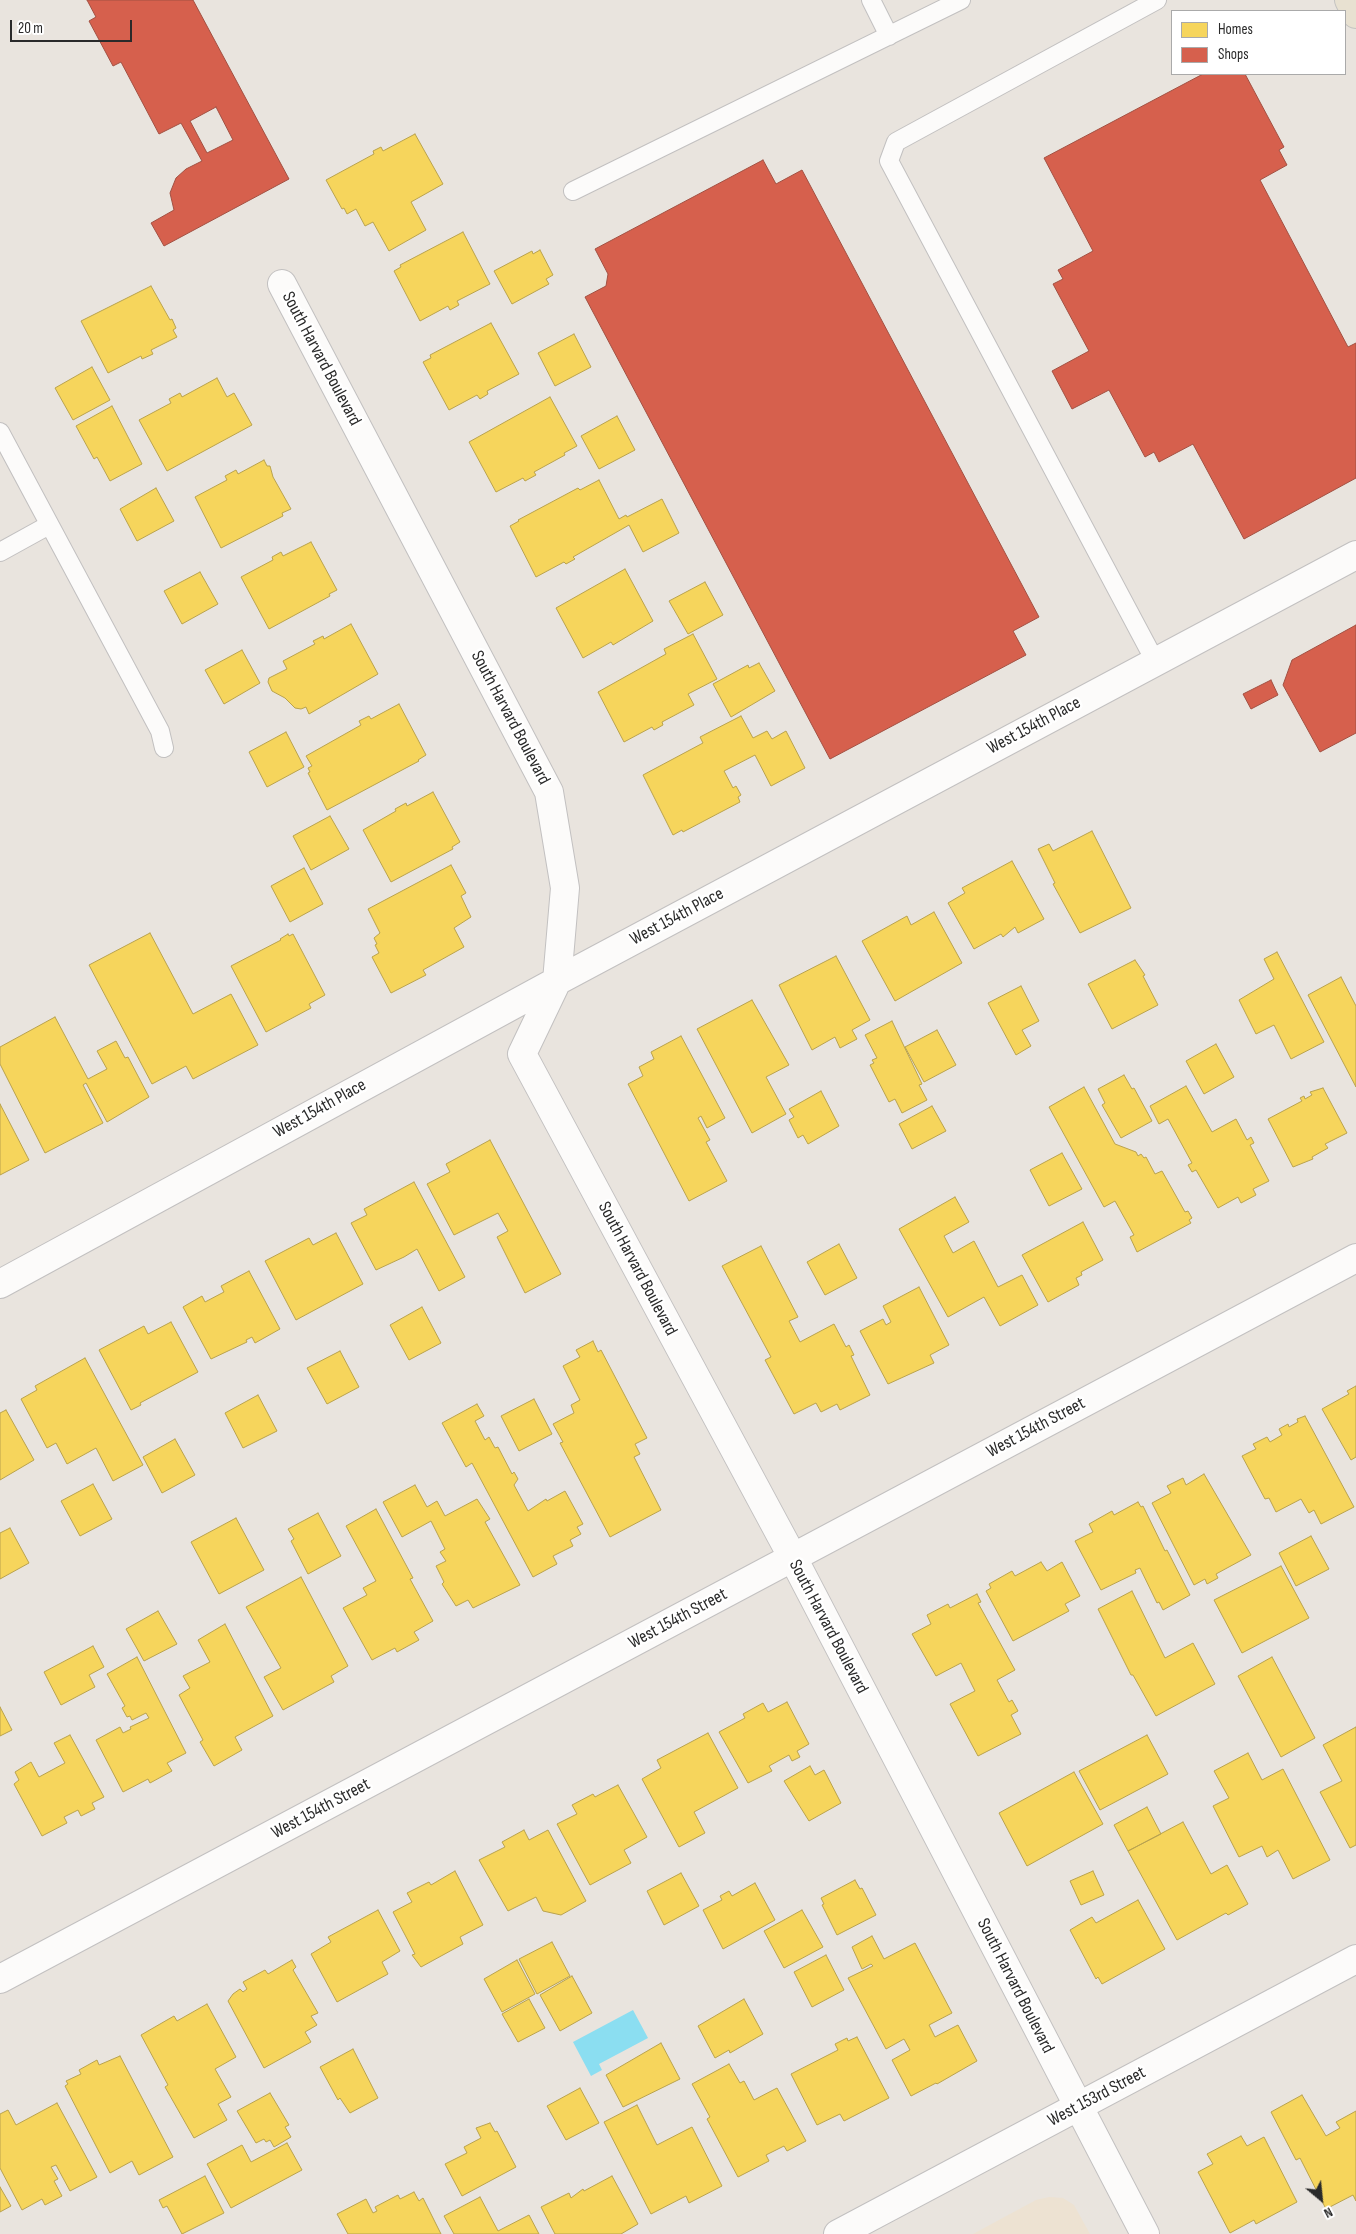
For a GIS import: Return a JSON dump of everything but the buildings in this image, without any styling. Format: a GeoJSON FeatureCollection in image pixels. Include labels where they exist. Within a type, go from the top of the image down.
{"type":"FeatureCollection","features":[{"type":"Feature","properties":{"kind":"main road"},"geometry":{"type":"LineString","coordinates":[[1349,0],[1356,14]]}},
{"type":"Feature","properties":{"kind":"street","name":"South Harvard Boulevard"},"geometry":{"type":"LineString","coordinates":[[282,284],[549,792],[565,888],[557,981],[522,1054],[792,1558],[1145,2234]]}},
{"type":"Feature","properties":{"kind":"street","name":"West 154th Place"},"geometry":{"type":"LineString","coordinates":[[0,1284],[557,981],[1356,555]]}},
{"type":"Feature","properties":{"kind":"street","name":"West 154th Street"},"geometry":{"type":"LineString","coordinates":[[0,1979],[1356,1258]]}},
{"type":"Feature","properties":{"kind":"street","name":"West 153rd Street"},"geometry":{"type":"LineString","coordinates":[[838,2234],[1356,1959]]}},
{"type":"Feature","properties":{"kind":"lane"},"geometry":{"type":"LineString","coordinates":[[870,0],[889,36]]}},
{"type":"Feature","properties":{"kind":"lane"},"geometry":{"type":"LineString","coordinates":[[574,191],[962,0]]}},
{"type":"Feature","properties":{"kind":"lane"},"geometry":{"type":"LineString","coordinates":[[1155,661],[889,161],[896,142],[1157,0]]}},
{"type":"Feature","properties":{"kind":"lane"},"geometry":{"type":"LineString","coordinates":[[0,432],[160,731],[164,748]]}},
{"type":"Feature","properties":{"kind":"lane"},"geometry":{"type":"LineString","coordinates":[[0,552],[49,525]]}},
{"type":"Feature","properties":{"kind":"shaded area"},"geometry":{"type":"Polygon","coordinates":[[[1049,2197],[1063,2198],[1074,2205],[1090,2234],[973,2234],[1036,2200],[1049,2197]]]}},
{"type":"Feature","properties":{"kind":"water"},"geometry":{"type":"Polygon","coordinates":[[[633,2010],[648,2038],[599,2064],[602,2070],[591,2076],[573,2042],[633,2010]]]}}]}
